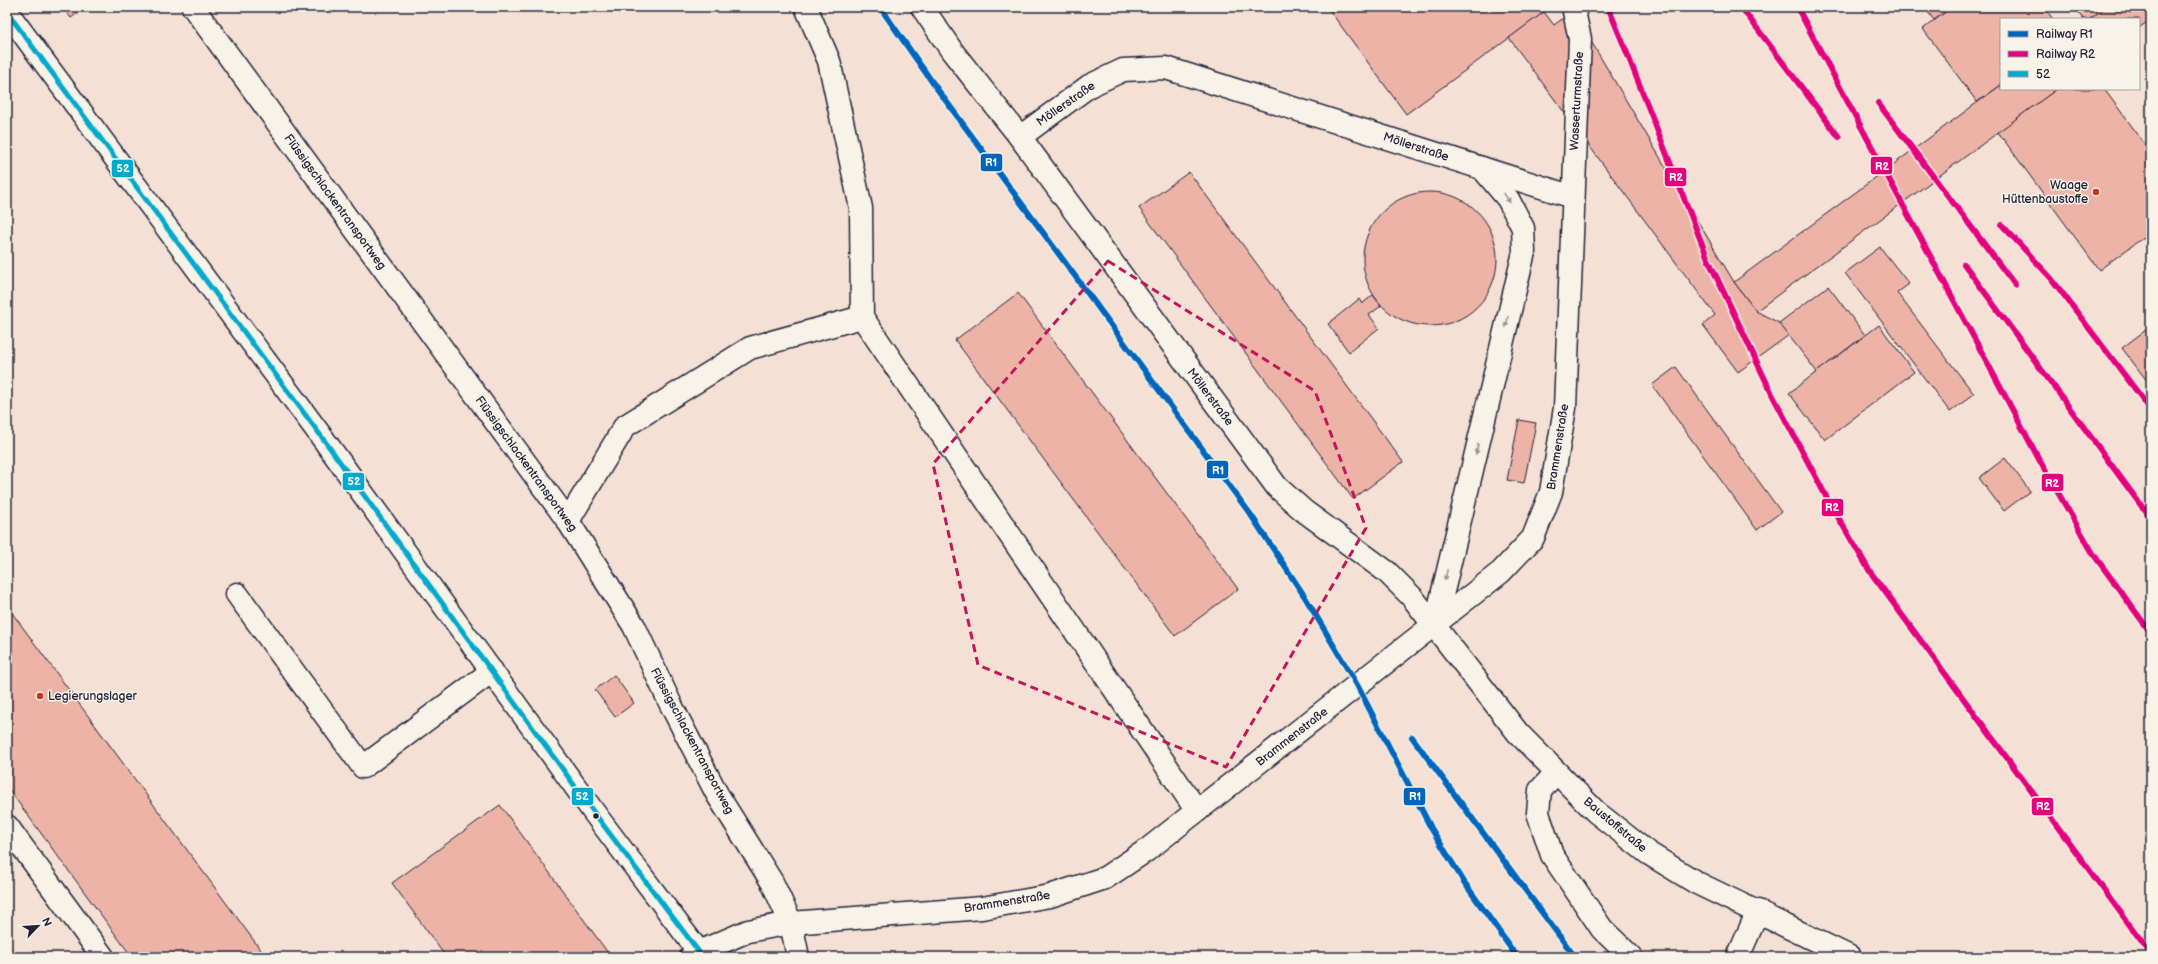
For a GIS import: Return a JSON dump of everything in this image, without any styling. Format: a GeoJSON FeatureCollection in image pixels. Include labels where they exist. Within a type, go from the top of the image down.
{"type":"FeatureCollection","features":[{"type":"Feature","properties":{"kind":"street","name":"Flüssigschlackentransportweg"},"geometry":{"type":"LineString","coordinates":[[193,7],[568,521],[634,626],[671,705],[717,794],[772,882],[791,923],[798,957]]}},
{"type":"Feature","properties":{"kind":"street"},"geometry":{"type":"LineString","coordinates":[[806,7],[829,61],[861,208],[862,318],[1197,811]]}},
{"type":"Feature","properties":{"kind":"street","name":"Möllerstraße"},"geometry":{"type":"LineString","coordinates":[[922,7],[952,51],[1020,137],[1277,487],[1304,511],[1387,572],[1412,597],[1434,625]]}},
{"type":"Feature","properties":{"kind":"street","name":"Wasserturmstraße"},"geometry":{"type":"LineString","coordinates":[[1572,7],[1580,39],[1572,197]]}},
{"type":"Feature","properties":{"kind":"street"},"geometry":{"type":"LineString","coordinates":[[7,12],[324,440],[695,954]]}},
{"type":"Feature","properties":{"kind":"street","name":"Möllerstraße"},"geometry":{"type":"LineString","coordinates":[[1020,137],[1089,86],[1123,70],[1166,68],[1572,197]]}},
{"type":"Feature","properties":{"kind":"street"},"geometry":{"type":"LineString","coordinates":[[1434,625],[1524,252],[1523,228],[1508,199],[1482,168]]}},
{"type":"Feature","properties":{"kind":"street","name":"Brammenstraße"},"geometry":{"type":"LineString","coordinates":[[695,954],[748,931],[791,923],[982,908],[1050,896],[1105,878],[1147,850],[1501,572],[1533,538],[1551,492],[1565,408],[1572,197]]}},
{"type":"Feature","properties":{"kind":"street"},"geometry":{"type":"LineString","coordinates":[[568,521],[625,426],[750,348],[862,318]]}},
{"type":"Feature","properties":{"kind":"street"},"geometry":{"type":"LineString","coordinates":[[237,594],[363,767],[492,671]]}},
{"type":"Feature","properties":{"kind":"street","name":"Baustoffstraße"},"geometry":{"type":"LineString","coordinates":[[1434,625],[1518,733],[1596,812],[1648,853],[1697,883],[1758,911],[1850,957]]}},
{"type":"Feature","properties":{"kind":"street"},"geometry":{"type":"LineString","coordinates":[[1556,773],[1540,790],[1538,812],[1552,856],[1602,929],[1631,957]]}},
{"type":"Feature","properties":{"kind":"street"},"geometry":{"type":"LineString","coordinates":[[7,826],[103,957]]}},
{"type":"Feature","properties":{"kind":"street"},"geometry":{"type":"LineString","coordinates":[[1738,957],[1758,911]]}},
{"type":"Feature","properties":{"kind":"highlighted area"},"geometry":{"type":"Polygon","coordinates":[[[1108,261],[1315,391],[1366,528],[1226,767],[978,665],[933,464],[1108,261]]]}},
{"type":"Feature","properties":{"kind":"shaded area"},"geometry":{"type":"Polygon","coordinates":[[[7,7],[2151,7],[2151,957],[7,957],[7,7]]]}},
{"type":"Feature","properties":{"kind":"building"},"geometry":{"type":"Polygon","coordinates":[[[62,7],[86,7],[71,18],[62,7]]]}},
{"type":"Feature","properties":{"kind":"building"},"geometry":{"type":"Polygon","coordinates":[[[1327,7],[1549,7],[1550,8],[1406,114],[1327,7]]]}},
{"type":"Feature","properties":{"kind":"building"},"geometry":{"type":"Polygon","coordinates":[[[1924,7],[1952,7],[1934,20],[1924,7]]]}},
{"type":"Feature","properties":{"kind":"building"},"geometry":{"type":"Polygon","coordinates":[[[1952,7],[2044,7],[2052,18],[2000,18],[2000,86],[1977,102],[1923,29],[1952,7]]]}},
{"type":"Feature","properties":{"kind":"building"},"geometry":{"type":"Polygon","coordinates":[[[2074,7],[2106,7],[2091,18],[2082,18],[2074,7]]]}},
{"type":"Feature","properties":{"kind":"building"},"geometry":{"type":"Polygon","coordinates":[[[2106,7],[2151,7],[2151,19],[2140,27],[2140,18],[2091,18],[2106,7]]]}},
{"type":"Feature","properties":{"kind":"building"},"geometry":{"type":"Polygon","coordinates":[[[1573,11],[1734,282],[1756,311],[1779,323],[1789,335],[1738,372],[1703,325],[1715,315],[1509,38],[1544,12],[1554,25],[1573,11]]]}},
{"type":"Feature","properties":{"kind":"building"},"geometry":{"type":"Polygon","coordinates":[[[2000,86],[2000,90],[2056,90],[1756,311],[1734,282],[2000,86]]]}},
{"type":"Feature","properties":{"kind":"building","name":"Waage Hüttenbaustoffe"},"geometry":{"type":"Polygon","coordinates":[[[2056,90],[2105,90],[2151,152],[2151,232],[2099,270],[1998,132],[2056,90]]]}},
{"type":"Feature","properties":{"kind":"building"},"geometry":{"type":"Polygon","coordinates":[[[1189,172],[1403,462],[1353,499],[1139,208],[1189,172]]]}},
{"type":"Feature","properties":{"kind":"building"},"geometry":{"type":"Polygon","coordinates":[[[1423,192],[1437,192],[1456,197],[1478,211],[1492,233],[1496,246],[1496,272],[1492,285],[1478,307],[1456,321],[1437,326],[1423,326],[1404,321],[1382,307],[1368,285],[1363,266],[1363,252],[1368,233],[1382,211],[1404,197],[1423,192]]]}},
{"type":"Feature","properties":{"kind":"building"},"geometry":{"type":"Polygon","coordinates":[[[1880,247],[1909,284],[1897,293],[1974,394],[1950,412],[1845,273],[1880,247]]]}},
{"type":"Feature","properties":{"kind":"building"},"geometry":{"type":"Polygon","coordinates":[[[1828,286],[1865,335],[1817,372],[1779,323],[1828,286]]]}},
{"type":"Feature","properties":{"kind":"building"},"geometry":{"type":"Polygon","coordinates":[[[1018,293],[1238,589],[1175,636],[955,340],[1018,293]]]}},
{"type":"Feature","properties":{"kind":"building"},"geometry":{"type":"Polygon","coordinates":[[[1373,295],[1381,306],[1369,315],[1379,328],[1349,352],[1328,324],[1359,299],[1362,304],[1373,295]]]}},
{"type":"Feature","properties":{"kind":"building"},"geometry":{"type":"Polygon","coordinates":[[[1879,325],[1914,372],[1825,440],[1789,393],[1879,325]]]}},
{"type":"Feature","properties":{"kind":"building"},"geometry":{"type":"Polygon","coordinates":[[[2151,326],[2151,386],[2122,348],[2151,326]]]}},
{"type":"Feature","properties":{"kind":"building"},"geometry":{"type":"Polygon","coordinates":[[[1676,367],[1781,512],[1757,530],[1652,385],[1676,367]]]}},
{"type":"Feature","properties":{"kind":"building"},"geometry":{"type":"Polygon","coordinates":[[[1519,420],[1536,423],[1524,483],[1507,480],[1519,420]]]}},
{"type":"Feature","properties":{"kind":"building"},"geometry":{"type":"Polygon","coordinates":[[[2005,458],[2030,491],[2004,511],[1979,478],[2005,458]]]}},
{"type":"Feature","properties":{"kind":"building","name":"Legierungslager"},"geometry":{"type":"Polygon","coordinates":[[[7,606],[266,957],[132,957],[7,787],[7,606]]]}},
{"type":"Feature","properties":{"kind":"building"},"geometry":{"type":"Polygon","coordinates":[[[614,675],[634,703],[615,717],[595,690],[614,675]]]}},
{"type":"Feature","properties":{"kind":"building"},"geometry":{"type":"Polygon","coordinates":[[[500,805],[611,957],[446,957],[392,883],[500,805]]]}},
{"type":"Feature","properties":{"kind":"rail line","name":"R1"},"geometry":{"type":"LineString","coordinates":[[880,7],[935,86],[1251,515],[1305,597],[1357,685],[1431,828],[1464,882],[1517,957]]}},
{"type":"Feature","properties":{"kind":"rail line","name":"R2"},"geometry":{"type":"LineString","coordinates":[[1608,7],[1708,259],[1773,396],[1828,500],[1869,570],[2151,954]]}},
{"type":"Feature","properties":{"kind":"rail line","name":"R2"},"geometry":{"type":"LineString","coordinates":[[1741,7],[1839,137]]}},
{"type":"Feature","properties":{"kind":"rail line","name":"R2"},"geometry":{"type":"LineString","coordinates":[[1797,7],[2041,463],[2094,555],[2151,633]]}},
{"type":"Feature","properties":{"kind":"rail line","name":"R2"},"geometry":{"type":"LineString","coordinates":[[1878,103],[2015,285]]}},
{"type":"Feature","properties":{"kind":"rail line","name":"R2"},"geometry":{"type":"LineString","coordinates":[[2002,225],[2051,278],[2151,410]]}},
{"type":"Feature","properties":{"kind":"rail line","name":"R2"},"geometry":{"type":"LineString","coordinates":[[1964,264],[2151,519]]}},
{"type":"Feature","properties":{"kind":"rail line","name":"R1"},"geometry":{"type":"LineString","coordinates":[[1412,737],[1575,957]]}},
{"type":"Feature","properties":{"kind":"transit line","name":"52"},"geometry":{"type":"LineString","coordinates":[[7,12],[324,440],[598,818],[699,952]]}},
{"type":"Feature","properties":{"kind":"place","name":"Waage Hüttenbaustoffe"},"geometry":{"type":"Point","coordinates":[2096,192]}},
{"type":"Feature","properties":{"kind":"place","name":"Legierungslager"},"geometry":{"type":"Point","coordinates":[40,696]}}]}
